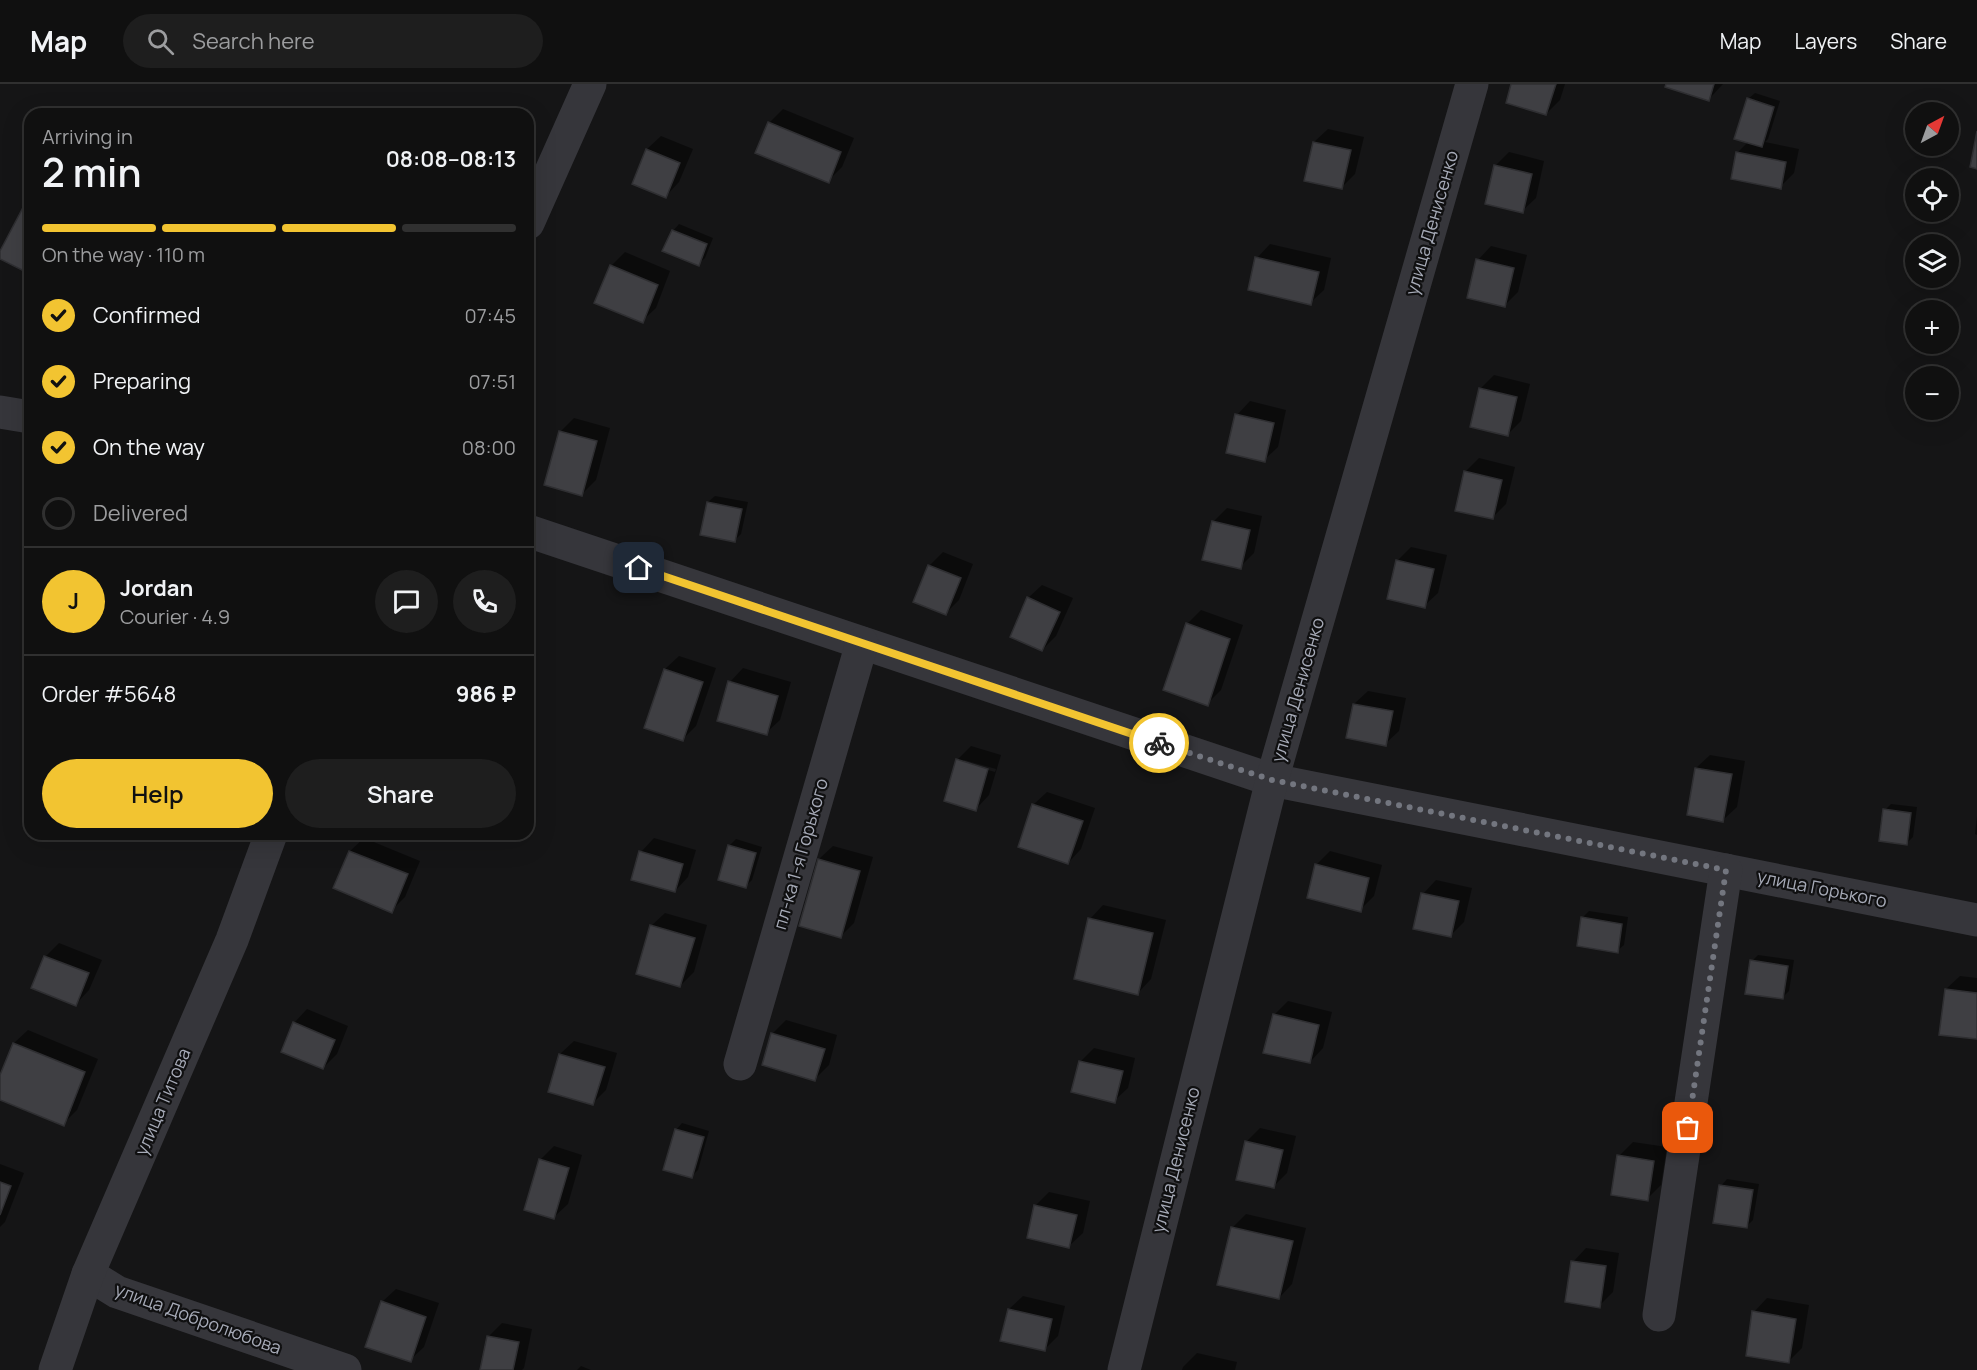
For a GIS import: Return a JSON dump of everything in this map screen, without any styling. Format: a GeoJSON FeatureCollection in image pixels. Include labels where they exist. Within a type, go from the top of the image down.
{"type":"FeatureCollection","features":[{"type":"Feature","properties":{"kind":"street"},"geometry":{"type":"LineString","coordinates":[[534,210],[590,84]]}},
{"type":"Feature","properties":{"kind":"street","name":"улица Денисенко"},"geometry":{"type":"LineString","coordinates":[[1124,1370],[1272,780],[1472,84]]}},
{"type":"Feature","properties":{"kind":"street"},"geometry":{"type":"LineString","coordinates":[[0,412],[24,416]]}},
{"type":"Feature","properties":{"kind":"street","name":"улица Горького"},"geometry":{"type":"LineString","coordinates":[[534,533],[1272,780],[1977,920]]}},
{"type":"Feature","properties":{"kind":"street","name":"пл-ка 1-я Горького"},"geometry":{"type":"LineString","coordinates":[[740,1064],[862,643]]}},
{"type":"Feature","properties":{"kind":"street","name":"улица Титова"},"geometry":{"type":"LineString","coordinates":[[55,1370],[88,1274],[232,940],[269,840]]}},
{"type":"Feature","properties":{"kind":"street"},"geometry":{"type":"LineString","coordinates":[[1659,1315],[1726,870]]}},
{"type":"Feature","properties":{"kind":"street","name":"улица Добролюбова"},"geometry":{"type":"LineString","coordinates":[[88,1274],[117,1292],[345,1370]]}},
{"type":"Feature","properties":{"kind":"building"},"geometry":{"type":"Polygon","coordinates":[[[1511,84],[1556,84],[1546,115],[1506,103],[1511,84]]]}},
{"type":"Feature","properties":{"kind":"building"},"geometry":{"type":"Polygon","coordinates":[[[1666,84],[1714,84],[1709,101],[1665,87],[1666,84]]]}},
{"type":"Feature","properties":{"kind":"building"},"geometry":{"type":"Polygon","coordinates":[[[1747,98],[1774,107],[1762,147],[1734,139],[1747,98]]]}},
{"type":"Feature","properties":{"kind":"building"},"geometry":{"type":"Polygon","coordinates":[[[768,122],[841,152],[829,183],[755,153],[768,122]]]}},
{"type":"Feature","properties":{"kind":"building"},"geometry":{"type":"Polygon","coordinates":[[[1977,131],[1977,169],[1970,167],[1977,131]]]}},
{"type":"Feature","properties":{"kind":"building"},"geometry":{"type":"Polygon","coordinates":[[[1313,142],[1351,150],[1342,189],[1304,181],[1313,142]]]}},
{"type":"Feature","properties":{"kind":"building"},"geometry":{"type":"Polygon","coordinates":[[[646,149],[680,163],[666,198],[632,184],[646,149]]]}},
{"type":"Feature","properties":{"kind":"building"},"geometry":{"type":"Polygon","coordinates":[[[1736,152],[1786,162],[1781,189],[1731,179],[1736,152]]]}},
{"type":"Feature","properties":{"kind":"building"},"geometry":{"type":"Polygon","coordinates":[[[1494,165],[1532,174],[1523,213],[1485,204],[1494,165]]]}},
{"type":"Feature","properties":{"kind":"building"},"geometry":{"type":"Polygon","coordinates":[[[24,206],[24,271],[0,259],[0,251],[24,206]]]}},
{"type":"Feature","properties":{"kind":"building"},"geometry":{"type":"Polygon","coordinates":[[[672,230],[707,244],[699,266],[662,251],[672,230]]]}},
{"type":"Feature","properties":{"kind":"building"},"geometry":{"type":"Polygon","coordinates":[[[1255,257],[1319,272],[1311,305],[1248,290],[1255,257]]]}},
{"type":"Feature","properties":{"kind":"building"},"geometry":{"type":"Polygon","coordinates":[[[1476,259],[1514,268],[1505,307],[1467,298],[1476,259]]]}},
{"type":"Feature","properties":{"kind":"building"},"geometry":{"type":"Polygon","coordinates":[[[610,265],[658,285],[643,323],[594,303],[610,265]]]}},
{"type":"Feature","properties":{"kind":"building"},"geometry":{"type":"Polygon","coordinates":[[[1479,388],[1517,397],[1508,436],[1470,427],[1479,388]]]}},
{"type":"Feature","properties":{"kind":"building"},"geometry":{"type":"Polygon","coordinates":[[[1235,414],[1274,423],[1265,462],[1226,453],[1235,414]]]}},
{"type":"Feature","properties":{"kind":"building"},"geometry":{"type":"Polygon","coordinates":[[[559,431],[597,441],[582,496],[544,485],[559,431]]]}},
{"type":"Feature","properties":{"kind":"building"},"geometry":{"type":"Polygon","coordinates":[[[1464,471],[1502,480],[1493,519],[1455,511],[1464,471]]]}},
{"type":"Feature","properties":{"kind":"building"},"geometry":{"type":"Polygon","coordinates":[[[707,502],[742,509],[735,542],[700,535],[707,502]]]}},
{"type":"Feature","properties":{"kind":"building"},"geometry":{"type":"Polygon","coordinates":[[[1212,521],[1250,530],[1241,569],[1202,560],[1212,521]]]}},
{"type":"Feature","properties":{"kind":"building"},"geometry":{"type":"Polygon","coordinates":[[[1396,560],[1434,569],[1425,608],[1387,599],[1396,560]]]}},
{"type":"Feature","properties":{"kind":"building"},"geometry":{"type":"Polygon","coordinates":[[[928,565],[961,578],[946,615],[913,602],[928,565]]]}},
{"type":"Feature","properties":{"kind":"building"},"geometry":{"type":"Polygon","coordinates":[[[1027,597],[1060,612],[1042,651],[1010,637],[1027,597]]]}},
{"type":"Feature","properties":{"kind":"building"},"geometry":{"type":"Polygon","coordinates":[[[1186,623],[1230,639],[1208,706],[1163,690],[1186,623]]]}},
{"type":"Feature","properties":{"kind":"building"},"geometry":{"type":"Polygon","coordinates":[[[664,669],[703,682],[683,741],[644,728],[664,669]]]}},
{"type":"Feature","properties":{"kind":"building"},"geometry":{"type":"Polygon","coordinates":[[[728,681],[778,696],[767,735],[717,721],[728,681]]]}},
{"type":"Feature","properties":{"kind":"building"},"geometry":{"type":"Polygon","coordinates":[[[1353,704],[1393,711],[1386,746],[1346,738],[1353,704]]]}},
{"type":"Feature","properties":{"kind":"building"},"geometry":{"type":"Polygon","coordinates":[[[956,759],[988,769],[976,811],[944,801],[956,759]]]}},
{"type":"Feature","properties":{"kind":"building"},"geometry":{"type":"Polygon","coordinates":[[[1695,768],[1732,774],[1723,822],[1687,815],[1695,768]]]}},
{"type":"Feature","properties":{"kind":"building"},"geometry":{"type":"Polygon","coordinates":[[[1032,804],[1083,821],[1068,864],[1018,847],[1032,804]]]}},
{"type":"Feature","properties":{"kind":"building"},"geometry":{"type":"Polygon","coordinates":[[[1883,809],[1911,813],[1907,845],[1879,841],[1883,809]]]}},
{"type":"Feature","properties":{"kind":"building"},"geometry":{"type":"Polygon","coordinates":[[[728,845],[756,853],[746,888],[718,880],[728,845]]]}},
{"type":"Feature","properties":{"kind":"building"},"geometry":{"type":"Polygon","coordinates":[[[349,851],[408,874],[392,913],[333,888],[349,851]]]}},
{"type":"Feature","properties":{"kind":"building"},"geometry":{"type":"Polygon","coordinates":[[[639,851],[683,864],[675,892],[631,880],[639,851]]]}},
{"type":"Feature","properties":{"kind":"building"},"geometry":{"type":"Polygon","coordinates":[[[818,859],[860,871],[841,938],[799,926],[818,859]]]}},
{"type":"Feature","properties":{"kind":"building"},"geometry":{"type":"Polygon","coordinates":[[[1315,864],[1369,878],[1361,912],[1307,898],[1315,864]]]}},
{"type":"Feature","properties":{"kind":"building"},"geometry":{"type":"Polygon","coordinates":[[[1421,893],[1459,901],[1451,937],[1413,929],[1421,893]]]}},
{"type":"Feature","properties":{"kind":"building"},"geometry":{"type":"Polygon","coordinates":[[[1581,917],[1622,924],[1618,953],[1577,946],[1581,917]]]}},
{"type":"Feature","properties":{"kind":"building"},"geometry":{"type":"Polygon","coordinates":[[[1088,918],[1153,933],[1138,995],[1074,979],[1088,918]]]}},
{"type":"Feature","properties":{"kind":"building"},"geometry":{"type":"Polygon","coordinates":[[[650,925],[695,938],[680,987],[636,974],[650,925]]]}},
{"type":"Feature","properties":{"kind":"building"},"geometry":{"type":"Polygon","coordinates":[[[44,956],[89,973],[76,1006],[31,988],[44,956]]]}},
{"type":"Feature","properties":{"kind":"building"},"geometry":{"type":"Polygon","coordinates":[[[1750,960],[1788,966],[1783,999],[1745,994],[1750,960]]]}},
{"type":"Feature","properties":{"kind":"building"},"geometry":{"type":"Polygon","coordinates":[[[1945,989],[1977,993],[1977,1039],[1939,1035],[1945,989]]]}},
{"type":"Feature","properties":{"kind":"building"},"geometry":{"type":"Polygon","coordinates":[[[1273,1014],[1319,1025],[1310,1063],[1263,1053],[1273,1014]]]}},
{"type":"Feature","properties":{"kind":"building"},"geometry":{"type":"Polygon","coordinates":[[[293,1022],[335,1040],[323,1069],[281,1052],[293,1022]]]}},
{"type":"Feature","properties":{"kind":"building"},"geometry":{"type":"Polygon","coordinates":[[[771,1033],[825,1049],[815,1081],[762,1065],[771,1033]]]}},
{"type":"Feature","properties":{"kind":"building"},"geometry":{"type":"Polygon","coordinates":[[[13,1043],[85,1072],[64,1126],[0,1100],[0,1075],[13,1043]]]}},
{"type":"Feature","properties":{"kind":"building"},"geometry":{"type":"Polygon","coordinates":[[[559,1054],[605,1067],[593,1105],[548,1092],[559,1054]]]}},
{"type":"Feature","properties":{"kind":"building"},"geometry":{"type":"Polygon","coordinates":[[[1079,1061],[1123,1071],[1115,1103],[1071,1092],[1079,1061]]]}},
{"type":"Feature","properties":{"kind":"building"},"geometry":{"type":"Polygon","coordinates":[[[675,1129],[704,1137],[692,1178],[663,1170],[675,1129]]]}},
{"type":"Feature","properties":{"kind":"building"},"geometry":{"type":"Polygon","coordinates":[[[1245,1141],[1283,1150],[1274,1188],[1236,1180],[1245,1141]]]}},
{"type":"Feature","properties":{"kind":"building"},"geometry":{"type":"Polygon","coordinates":[[[1617,1155],[1654,1161],[1648,1201],[1611,1195],[1617,1155]]]}},
{"type":"Feature","properties":{"kind":"building"},"geometry":{"type":"Polygon","coordinates":[[[539,1159],[569,1168],[554,1219],[524,1210],[539,1159]]]}},
{"type":"Feature","properties":{"kind":"building"},"geometry":{"type":"Polygon","coordinates":[[[0,1182],[11,1186],[0,1215],[0,1182]]]}},
{"type":"Feature","properties":{"kind":"building"},"geometry":{"type":"Polygon","coordinates":[[[1719,1185],[1753,1190],[1747,1228],[1713,1223],[1719,1185]]]}},
{"type":"Feature","properties":{"kind":"building"},"geometry":{"type":"Polygon","coordinates":[[[1034,1205],[1077,1215],[1069,1248],[1027,1238],[1034,1205]]]}},
{"type":"Feature","properties":{"kind":"building"},"geometry":{"type":"Polygon","coordinates":[[[1231,1227],[1293,1241],[1279,1299],[1217,1285],[1231,1227]]]}},
{"type":"Feature","properties":{"kind":"building"},"geometry":{"type":"Polygon","coordinates":[[[1571,1261],[1606,1266],[1600,1308],[1565,1302],[1571,1261]]]}},
{"type":"Feature","properties":{"kind":"building"},"geometry":{"type":"Polygon","coordinates":[[[381,1301],[426,1317],[411,1362],[365,1347],[381,1301]]]}},
{"type":"Feature","properties":{"kind":"building"},"geometry":{"type":"Polygon","coordinates":[[[1008,1309],[1052,1319],[1045,1351],[1000,1341],[1008,1309]]]}},
{"type":"Feature","properties":{"kind":"building"},"geometry":{"type":"Polygon","coordinates":[[[1752,1311],[1796,1319],[1789,1363],[1746,1356],[1752,1311]]]}},
{"type":"Feature","properties":{"kind":"building"},"geometry":{"type":"Polygon","coordinates":[[[487,1336],[519,1342],[513,1370],[480,1370],[487,1336]]]}},
{"type":"Feature","properties":{"kind":"way so far"},"geometry":{"type":"LineString","coordinates":[[1159,743],[1272,780],[1726,870],[1688,1128]]}},
{"type":"Feature","properties":{"kind":"route"},"geometry":{"type":"LineString","coordinates":[[639,568],[1159,743]]}}]}
